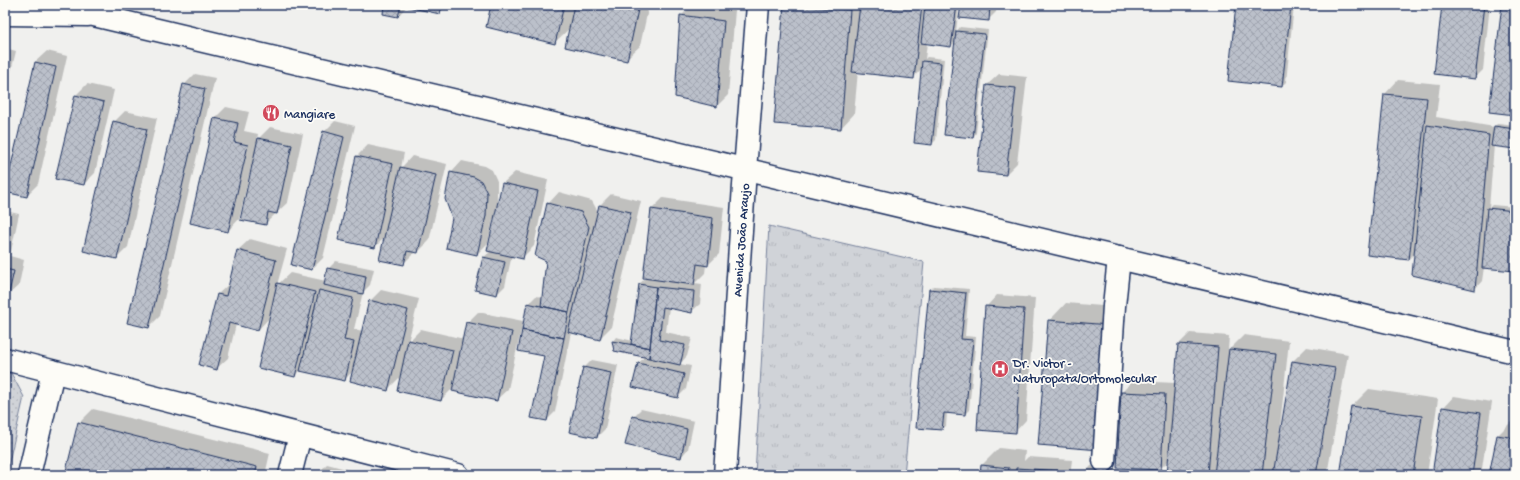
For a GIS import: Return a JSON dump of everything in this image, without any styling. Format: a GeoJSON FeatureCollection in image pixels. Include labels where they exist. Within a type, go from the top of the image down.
{"type":"FeatureCollection","features":[{"type":"Feature","properties":{"kind":"main road"},"geometry":{"type":"LineString","coordinates":[[70,5],[94,15],[1515,352]]}},
{"type":"Feature","properties":{"kind":"main road","name":"Avenida João Araujo"},"geometry":{"type":"LineString","coordinates":[[725,475],[745,170],[758,5]]}},
{"type":"Feature","properties":{"kind":"main road"},"geometry":{"type":"LineString","coordinates":[[5,14],[94,15]]}},
{"type":"Feature","properties":{"kind":"main road"},"geometry":{"type":"LineString","coordinates":[[1104,461],[1114,306],[1119,258]]}},
{"type":"Feature","properties":{"kind":"main road"},"geometry":{"type":"LineString","coordinates":[[5,359],[458,475]]}},
{"type":"Feature","properties":{"kind":"main road"},"geometry":{"type":"LineString","coordinates":[[29,475],[53,372]]}},
{"type":"Feature","properties":{"kind":"main road"},"geometry":{"type":"LineString","coordinates":[[290,475],[300,435]]}},
{"type":"Feature","properties":{"kind":"green space"},"geometry":{"type":"Polygon","coordinates":[[[769,226],[924,262],[904,475],[755,475],[769,226]]]}},
{"type":"Feature","properties":{"kind":"green space"},"geometry":{"type":"Polygon","coordinates":[[[11,373],[24,397],[5,475],[5,374],[11,373]]]}},
{"type":"Feature","properties":{"kind":"building"},"geometry":{"type":"Polygon","coordinates":[[[384,5],[401,5],[398,17],[383,14],[384,5]]]}},
{"type":"Feature","properties":{"kind":"building"},"geometry":{"type":"Polygon","coordinates":[[[408,5],[442,5],[440,14],[408,7],[408,5]]]}},
{"type":"Feature","properties":{"kind":"building"},"geometry":{"type":"Polygon","coordinates":[[[491,5],[564,5],[555,44],[486,27],[491,5]]]}},
{"type":"Feature","properties":{"kind":"building"},"geometry":{"type":"Polygon","coordinates":[[[574,5],[639,5],[627,61],[565,47],[574,5]]]}},
{"type":"Feature","properties":{"kind":"building"},"geometry":{"type":"Polygon","coordinates":[[[784,5],[850,10],[841,129],[774,124],[784,5]]]}},
{"type":"Feature","properties":{"kind":"building"},"geometry":{"type":"Polygon","coordinates":[[[860,5],[922,5],[914,79],[852,72],[860,5]]]}},
{"type":"Feature","properties":{"kind":"building"},"geometry":{"type":"Polygon","coordinates":[[[925,5],[957,5],[951,47],[921,43],[925,5]]]}},
{"type":"Feature","properties":{"kind":"building"},"geometry":{"type":"Polygon","coordinates":[[[961,5],[990,5],[989,21],[959,18],[961,5]]]}},
{"type":"Feature","properties":{"kind":"building"},"geometry":{"type":"Polygon","coordinates":[[[1236,5],[1291,5],[1282,87],[1228,81],[1236,5]]]}},
{"type":"Feature","properties":{"kind":"building"},"geometry":{"type":"Polygon","coordinates":[[[1442,5],[1484,5],[1475,79],[1434,74],[1442,5]]]}},
{"type":"Feature","properties":{"kind":"building"},"geometry":{"type":"Polygon","coordinates":[[[1502,5],[1515,5],[1515,115],[1489,112],[1502,5]]]}},
{"type":"Feature","properties":{"kind":"building"},"geometry":{"type":"Polygon","coordinates":[[[680,15],[724,21],[717,107],[675,97],[680,15]]]}},
{"type":"Feature","properties":{"kind":"building"},"geometry":{"type":"Polygon","coordinates":[[[956,31],[985,34],[973,138],[944,135],[956,31]]]}},
{"type":"Feature","properties":{"kind":"building"},"geometry":{"type":"Polygon","coordinates":[[[922,61],[941,63],[932,145],[914,143],[922,61]]]}},
{"type":"Feature","properties":{"kind":"building"},"geometry":{"type":"Polygon","coordinates":[[[35,62],[56,67],[27,197],[5,192],[35,62]]]}},
{"type":"Feature","properties":{"kind":"building"},"geometry":{"type":"Polygon","coordinates":[[[183,84],[205,89],[149,328],[127,323],[183,84]]]}},
{"type":"Feature","properties":{"kind":"building"},"geometry":{"type":"Polygon","coordinates":[[[986,85],[1016,88],[1006,175],[977,172],[986,85]]]}},
{"type":"Feature","properties":{"kind":"building"},"geometry":{"type":"Polygon","coordinates":[[[1384,94],[1427,98],[1409,260],[1367,255],[1384,94]]]}},
{"type":"Feature","properties":{"kind":"building"},"geometry":{"type":"Polygon","coordinates":[[[75,95],[104,102],[84,185],[55,179],[75,95]]]}},
{"type":"Feature","properties":{"kind":"building"},"geometry":{"type":"Polygon","coordinates":[[[214,118],[238,123],[234,142],[248,145],[228,232],[190,223],[214,118]]]}},
{"type":"Feature","properties":{"kind":"building"},"geometry":{"type":"Polygon","coordinates":[[[113,121],[147,129],[117,259],[83,251],[113,121]]]}},
{"type":"Feature","properties":{"kind":"building"},"geometry":{"type":"Polygon","coordinates":[[[1427,125],[1489,135],[1475,290],[1412,275],[1427,125]]]}},
{"type":"Feature","properties":{"kind":"building"},"geometry":{"type":"Polygon","coordinates":[[[1494,126],[1515,129],[1515,149],[1491,146],[1494,126]]]}},
{"type":"Feature","properties":{"kind":"building"},"geometry":{"type":"Polygon","coordinates":[[[323,131],[344,137],[312,270],[291,265],[323,131]]]}},
{"type":"Feature","properties":{"kind":"building"},"geometry":{"type":"Polygon","coordinates":[[[258,138],[292,145],[277,214],[268,212],[266,225],[240,220],[258,138]]]}},
{"type":"Feature","properties":{"kind":"building"},"geometry":{"type":"Polygon","coordinates":[[[356,156],[393,164],[375,248],[338,240],[356,156]]]}},
{"type":"Feature","properties":{"kind":"building"},"geometry":{"type":"Polygon","coordinates":[[[400,167],[436,175],[418,253],[407,251],[404,265],[379,260],[400,167]]]}},
{"type":"Feature","properties":{"kind":"building"},"geometry":{"type":"Polygon","coordinates":[[[450,172],[474,177],[481,181],[487,193],[486,216],[477,255],[446,248],[452,218],[445,199],[450,172]]]}},
{"type":"Feature","properties":{"kind":"building"},"geometry":{"type":"Polygon","coordinates":[[[502,183],[538,191],[523,259],[487,251],[502,183]]]}},
{"type":"Feature","properties":{"kind":"building"},"geometry":{"type":"Polygon","coordinates":[[[547,203],[581,212],[589,227],[569,312],[541,306],[546,261],[535,256],[547,203]]]}},
{"type":"Feature","properties":{"kind":"building"},"geometry":{"type":"Polygon","coordinates":[[[599,205],[631,212],[600,340],[568,332],[599,205]]]}},
{"type":"Feature","properties":{"kind":"building"},"geometry":{"type":"Polygon","coordinates":[[[1487,208],[1515,211],[1515,271],[1482,268],[1487,208]]]}},
{"type":"Feature","properties":{"kind":"building"},"geometry":{"type":"Polygon","coordinates":[[[651,209],[713,218],[708,266],[697,264],[694,285],[643,278],[651,209]]]}},
{"type":"Feature","properties":{"kind":"building"},"geometry":{"type":"Polygon","coordinates":[[[5,224],[9,225],[5,241],[5,224]]]}},
{"type":"Feature","properties":{"kind":"building"},"geometry":{"type":"Polygon","coordinates":[[[237,250],[276,260],[258,331],[229,323],[217,370],[199,365],[217,294],[226,296],[237,250]]]}},
{"type":"Feature","properties":{"kind":"building"},"geometry":{"type":"Polygon","coordinates":[[[483,257],[505,262],[497,295],[475,290],[483,257]]]}},
{"type":"Feature","properties":{"kind":"building"},"geometry":{"type":"Polygon","coordinates":[[[327,268],[366,276],[363,294],[324,285],[327,268]]]}},
{"type":"Feature","properties":{"kind":"building"},"geometry":{"type":"Polygon","coordinates":[[[5,269],[14,271],[8,297],[5,296],[5,269]]]}},
{"type":"Feature","properties":{"kind":"building"},"geometry":{"type":"Polygon","coordinates":[[[277,283],[315,292],[295,377],[258,368],[277,283]]]}},
{"type":"Feature","properties":{"kind":"building"},"geometry":{"type":"Polygon","coordinates":[[[639,284],[656,287],[650,348],[631,344],[639,284]]]}},
{"type":"Feature","properties":{"kind":"building"},"geometry":{"type":"Polygon","coordinates":[[[656,287],[694,291],[692,313],[663,307],[659,340],[685,345],[680,365],[649,358],[656,287]]]}},
{"type":"Feature","properties":{"kind":"building"},"geometry":{"type":"Polygon","coordinates":[[[929,289],[966,293],[961,339],[973,340],[965,415],[944,413],[942,430],[916,428],[929,289]]]}},
{"type":"Feature","properties":{"kind":"building"},"geometry":{"type":"Polygon","coordinates":[[[319,290],[353,298],[344,340],[354,342],[345,381],[300,371],[319,290]]]}},
{"type":"Feature","properties":{"kind":"building"},"geometry":{"type":"Polygon","coordinates":[[[369,300],[408,310],[388,391],[350,381],[369,300]]]}},
{"type":"Feature","properties":{"kind":"building"},"geometry":{"type":"Polygon","coordinates":[[[527,303],[569,312],[564,338],[522,330],[527,303]]]}},
{"type":"Feature","properties":{"kind":"building","name":"Dr. Victor - Naturopata/Ortomolecular"},"geometry":{"type":"Polygon","coordinates":[[[985,306],[1024,309],[1016,433],[977,430],[985,306]]]}},
{"type":"Feature","properties":{"kind":"building"},"geometry":{"type":"Polygon","coordinates":[[[1048,320],[1109,325],[1100,450],[1038,445],[1048,320]]]}},
{"type":"Feature","properties":{"kind":"building"},"geometry":{"type":"Polygon","coordinates":[[[466,322],[512,332],[497,401],[452,391],[466,322]]]}},
{"type":"Feature","properties":{"kind":"building"},"geometry":{"type":"Polygon","coordinates":[[[522,330],[564,338],[547,421],[531,418],[544,356],[518,351],[522,330]]]}},
{"type":"Feature","properties":{"kind":"building"},"geometry":{"type":"Polygon","coordinates":[[[408,340],[453,350],[441,401],[397,391],[408,340]]]}},
{"type":"Feature","properties":{"kind":"building"},"geometry":{"type":"Polygon","coordinates":[[[612,341],[650,348],[649,358],[614,351],[612,341]]]}},
{"type":"Feature","properties":{"kind":"building"},"geometry":{"type":"Polygon","coordinates":[[[1178,344],[1218,347],[1208,475],[1167,475],[1178,344]]]}},
{"type":"Feature","properties":{"kind":"building"},"geometry":{"type":"Polygon","coordinates":[[[1229,349],[1276,354],[1262,475],[1214,475],[1229,349]]]}},
{"type":"Feature","properties":{"kind":"building"},"geometry":{"type":"Polygon","coordinates":[[[1292,361],[1335,368],[1316,475],[1273,475],[1292,361]]]}},
{"type":"Feature","properties":{"kind":"building"},"geometry":{"type":"Polygon","coordinates":[[[638,363],[684,374],[678,398],[632,387],[638,363]]]}},
{"type":"Feature","properties":{"kind":"building"},"geometry":{"type":"Polygon","coordinates":[[[583,367],[611,373],[597,438],[569,432],[583,367]]]}},
{"type":"Feature","properties":{"kind":"building"},"geometry":{"type":"Polygon","coordinates":[[[1121,392],[1165,394],[1161,470],[1117,468],[1121,392]]]}},
{"type":"Feature","properties":{"kind":"building"},"geometry":{"type":"Polygon","coordinates":[[[1351,406],[1422,416],[1413,475],[1340,475],[1351,406]]]}},
{"type":"Feature","properties":{"kind":"building"},"geometry":{"type":"Polygon","coordinates":[[[1442,407],[1481,413],[1472,475],[1432,475],[1442,407]]]}},
{"type":"Feature","properties":{"kind":"building"},"geometry":{"type":"Polygon","coordinates":[[[632,416],[687,429],[681,458],[625,445],[632,416]]]}},
{"type":"Feature","properties":{"kind":"building"},"geometry":{"type":"Polygon","coordinates":[[[78,422],[257,467],[255,475],[65,475],[78,422]]]}},
{"type":"Feature","properties":{"kind":"building"},"geometry":{"type":"Polygon","coordinates":[[[1497,435],[1515,438],[1515,475],[1489,475],[1497,435]]]}},
{"type":"Feature","properties":{"kind":"building"},"geometry":{"type":"Polygon","coordinates":[[[981,465],[1009,468],[1008,475],[980,475],[981,465]]]}},
{"type":"Feature","properties":{"kind":"building"},"geometry":{"type":"Polygon","coordinates":[[[1016,468],[1061,471],[1061,475],[1016,475],[1016,468]]]}},
{"type":"Feature","properties":{"kind":"place","name":"Mangiare"},"geometry":{"type":"Point","coordinates":[271,113]}},
{"type":"Feature","properties":{"kind":"place","name":"Dr. Victor - Naturopata/Ortomolecular"},"geometry":{"type":"Point","coordinates":[1000,369]}}]}
